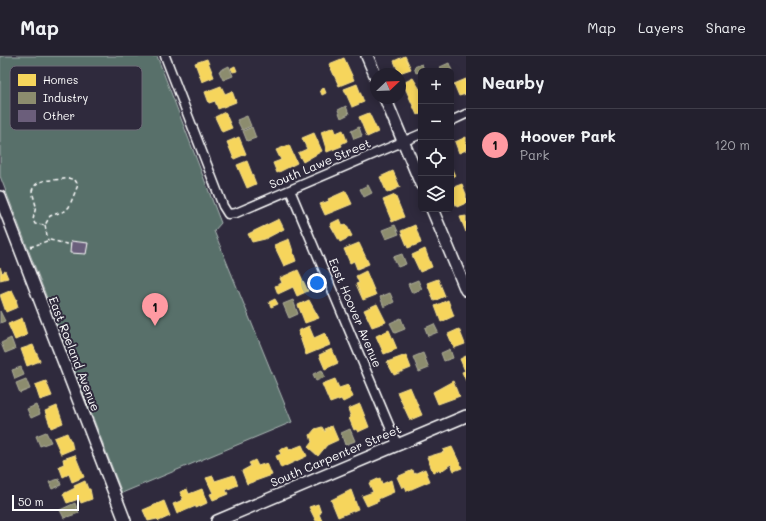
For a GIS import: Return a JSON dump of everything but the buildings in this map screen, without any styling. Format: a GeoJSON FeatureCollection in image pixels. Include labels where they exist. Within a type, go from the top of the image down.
{"type":"FeatureCollection","features":[{"type":"Feature","properties":{"kind":"street","name":"South Lawe Street"},"geometry":{"type":"LineString","coordinates":[[166,56],[223,206],[228,214],[236,213],[418,135]]}},
{"type":"Feature","properties":{"kind":"street"},"geometry":{"type":"LineString","coordinates":[[367,56],[372,68]]}},
{"type":"Feature","properties":{"kind":"street"},"geometry":{"type":"LineString","coordinates":[[387,104],[418,177]]}},
{"type":"Feature","properties":{"kind":"street"},"geometry":{"type":"LineString","coordinates":[[454,120],[466,114]]}},
{"type":"Feature","properties":{"kind":"street","name":"East Hoover Avenue"},"geometry":{"type":"LineString","coordinates":[[290,190],[397,444]]}},
{"type":"Feature","properties":{"kind":"street","name":"East Roeland Avenue"},"geometry":{"type":"LineString","coordinates":[[0,197],[125,521]]}},
{"type":"Feature","properties":{"kind":"street"},"geometry":{"type":"LineString","coordinates":[[433,212],[466,290]]}},
{"type":"Feature","properties":{"kind":"street","name":"South Carpenter Street"},"geometry":{"type":"LineString","coordinates":[[217,521],[466,416]]}},
{"type":"Feature","properties":{"kind":"path"},"geometry":{"type":"LineString","coordinates":[[45,225],[35,224],[33,220],[36,209],[32,191],[34,185],[46,180],[57,181],[68,178],[74,180],[78,187],[72,195],[69,207],[65,211],[50,216],[45,225],[48,241]]}},
{"type":"Feature","properties":{"kind":"path"},"geometry":{"type":"LineString","coordinates":[[20,250],[48,241],[71,244]]}},
{"type":"Feature","properties":{"kind":"green space"},"geometry":{"type":"Polygon","coordinates":[[[0,56],[157,56],[221,223],[214,231],[292,422],[122,493],[0,176],[0,56]]]}},
{"type":"Feature","properties":{"kind":"place","name":"Hoover Park"},"geometry":{"type":"Point","coordinates":[155,326]}}]}
